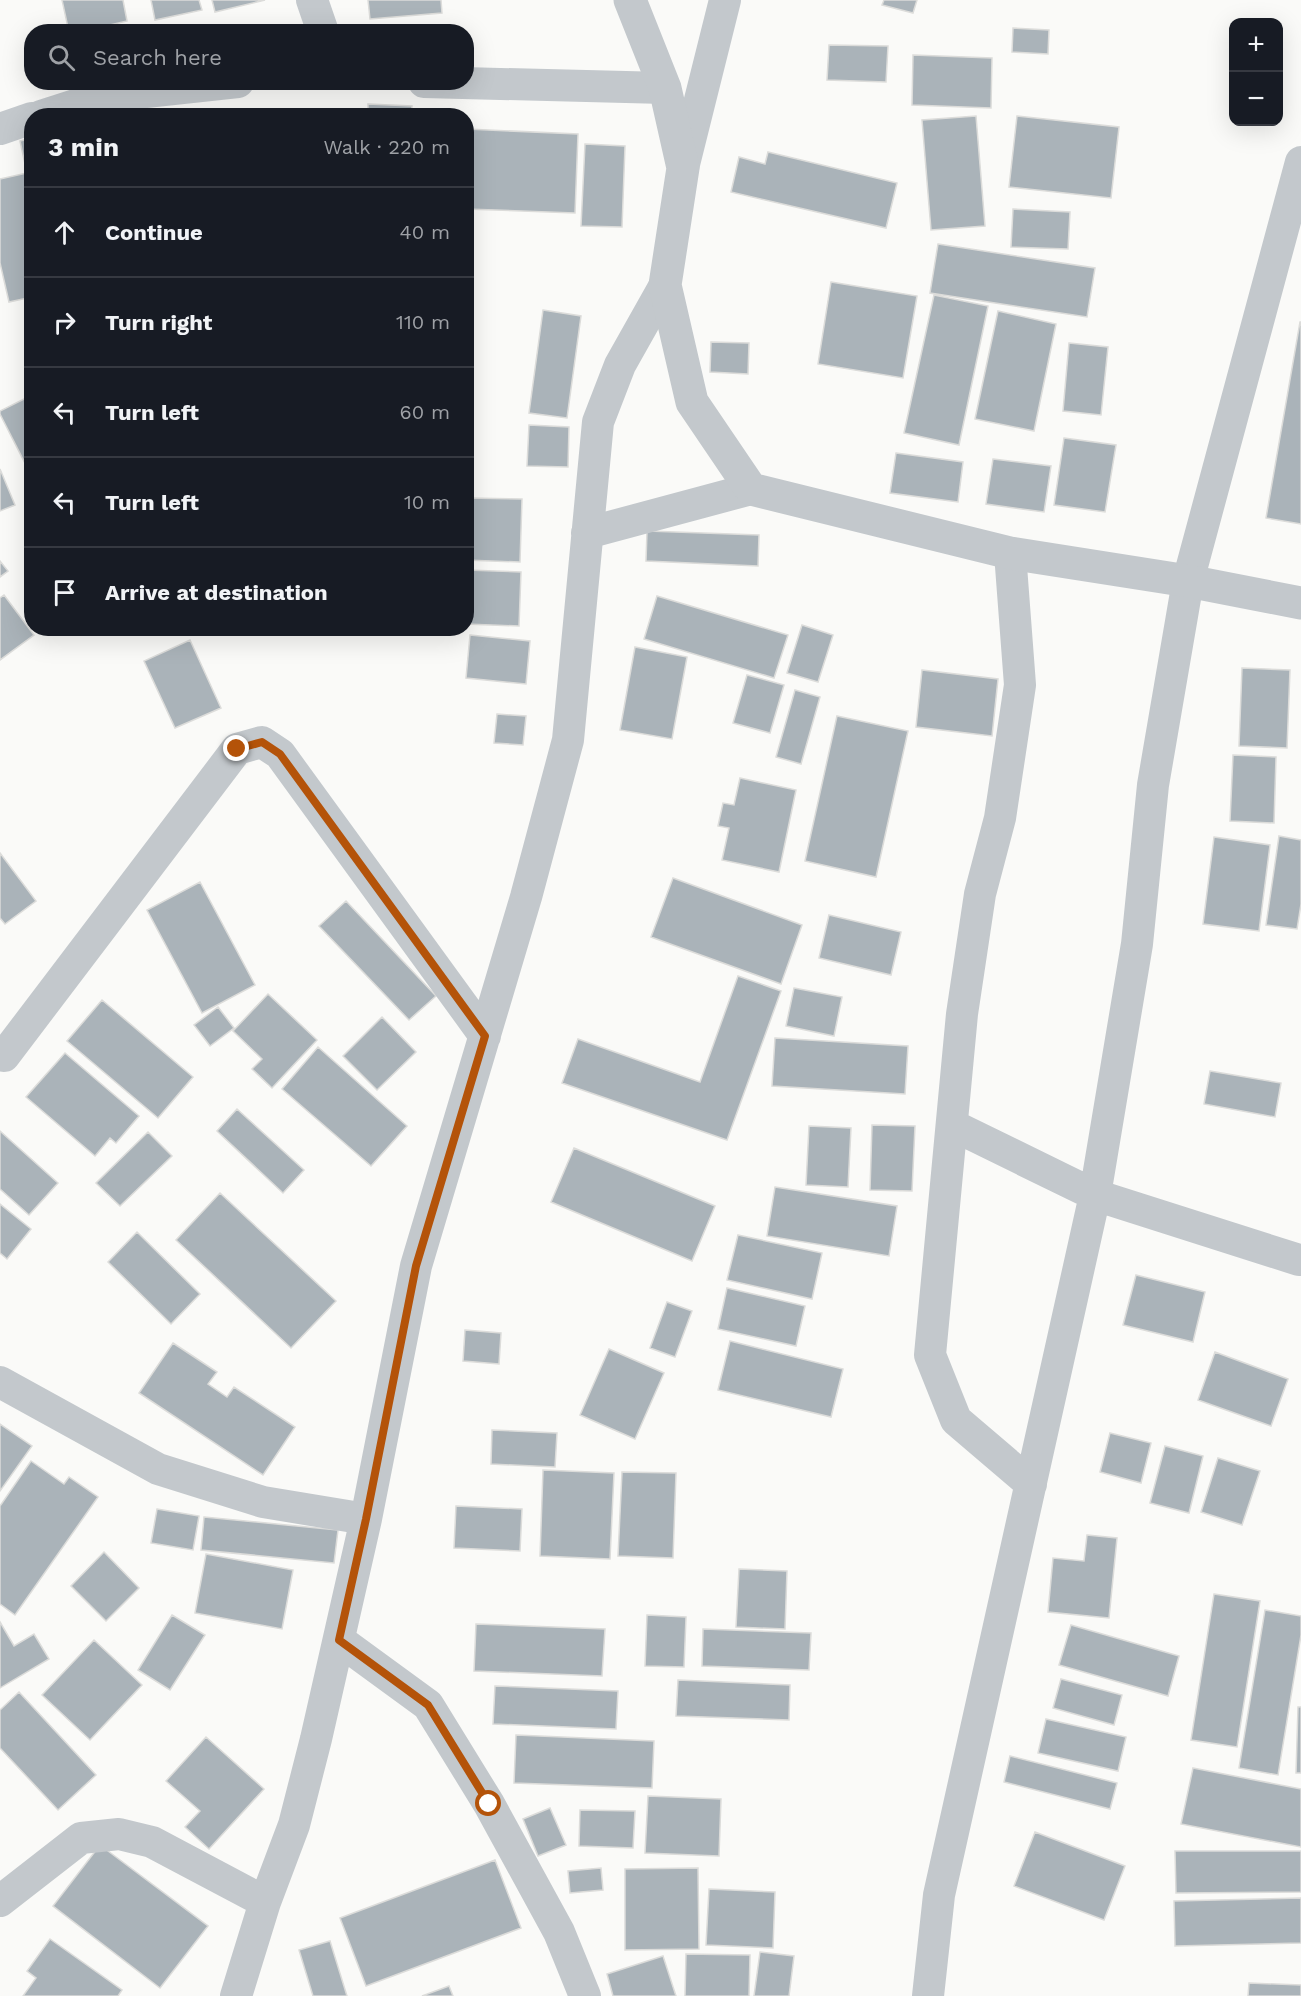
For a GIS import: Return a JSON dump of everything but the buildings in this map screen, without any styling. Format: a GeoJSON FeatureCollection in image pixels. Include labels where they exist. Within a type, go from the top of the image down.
{"type":"FeatureCollection","features":[{"type":"Feature","properties":{"kind":"street"},"geometry":{"type":"LineString","coordinates":[[312,0],[320,24]]}},
{"type":"Feature","properties":{"kind":"street"},"geometry":{"type":"LineString","coordinates":[[630,0],[665,88],[683,168]]}},
{"type":"Feature","properties":{"kind":"street"},"geometry":{"type":"LineString","coordinates":[[236,1996],[265,1902],[294,1825],[316,1739],[366,1519],[416,1266],[526,897],[568,740],[598,422],[620,365],[665,285],[683,168],[725,0]]}},
{"type":"Feature","properties":{"kind":"street"},"geometry":{"type":"LineString","coordinates":[[474,83],[665,88]]}},
{"type":"Feature","properties":{"kind":"street"},"geometry":{"type":"LineString","coordinates":[[66,108],[100,97],[164,90]]}},
{"type":"Feature","properties":{"kind":"street"},"geometry":{"type":"LineString","coordinates":[[0,129],[24,121]]}},
{"type":"Feature","properties":{"kind":"street"},"geometry":{"type":"LineString","coordinates":[[928,1996],[939,1894],[1095,1194],[1137,944],[1153,785],[1188,581],[1301,162]]}},
{"type":"Feature","properties":{"kind":"street"},"geometry":{"type":"LineString","coordinates":[[665,285],[692,402],[751,489]]}},
{"type":"Feature","properties":{"kind":"street"},"geometry":{"type":"LineString","coordinates":[[587,533],[751,489],[1010,553],[1188,581],[1301,603]]}},
{"type":"Feature","properties":{"kind":"street"},"geometry":{"type":"LineString","coordinates":[[1010,553],[1020,685],[1000,818],[980,894],[962,1014],[930,1355],[956,1420],[1031,1484]]}},
{"type":"Feature","properties":{"kind":"street"},"geometry":{"type":"LineString","coordinates":[[4,1056],[237,749],[262,742],[280,754],[485,1036]]}},
{"type":"Feature","properties":{"kind":"street"},"geometry":{"type":"LineString","coordinates":[[952,1125],[1095,1194],[1299,1260]]}},
{"type":"Feature","properties":{"kind":"street"},"geometry":{"type":"LineString","coordinates":[[0,1382],[158,1468],[263,1502],[366,1519]]}},
{"type":"Feature","properties":{"kind":"street"},"geometry":{"type":"LineString","coordinates":[[339,1640],[428,1705],[489,1804],[559,1932],[585,1996]]}},
{"type":"Feature","properties":{"kind":"street"},"geometry":{"type":"LineString","coordinates":[[0,1901],[81,1838],[119,1833],[152,1842],[265,1902]]}},
{"type":"Feature","properties":{"kind":"route"},"geometry":{"type":"LineString","coordinates":[[237,749],[262,742],[280,754],[485,1036],[416,1266],[366,1519],[339,1640],[428,1705],[489,1804]]}}]}
